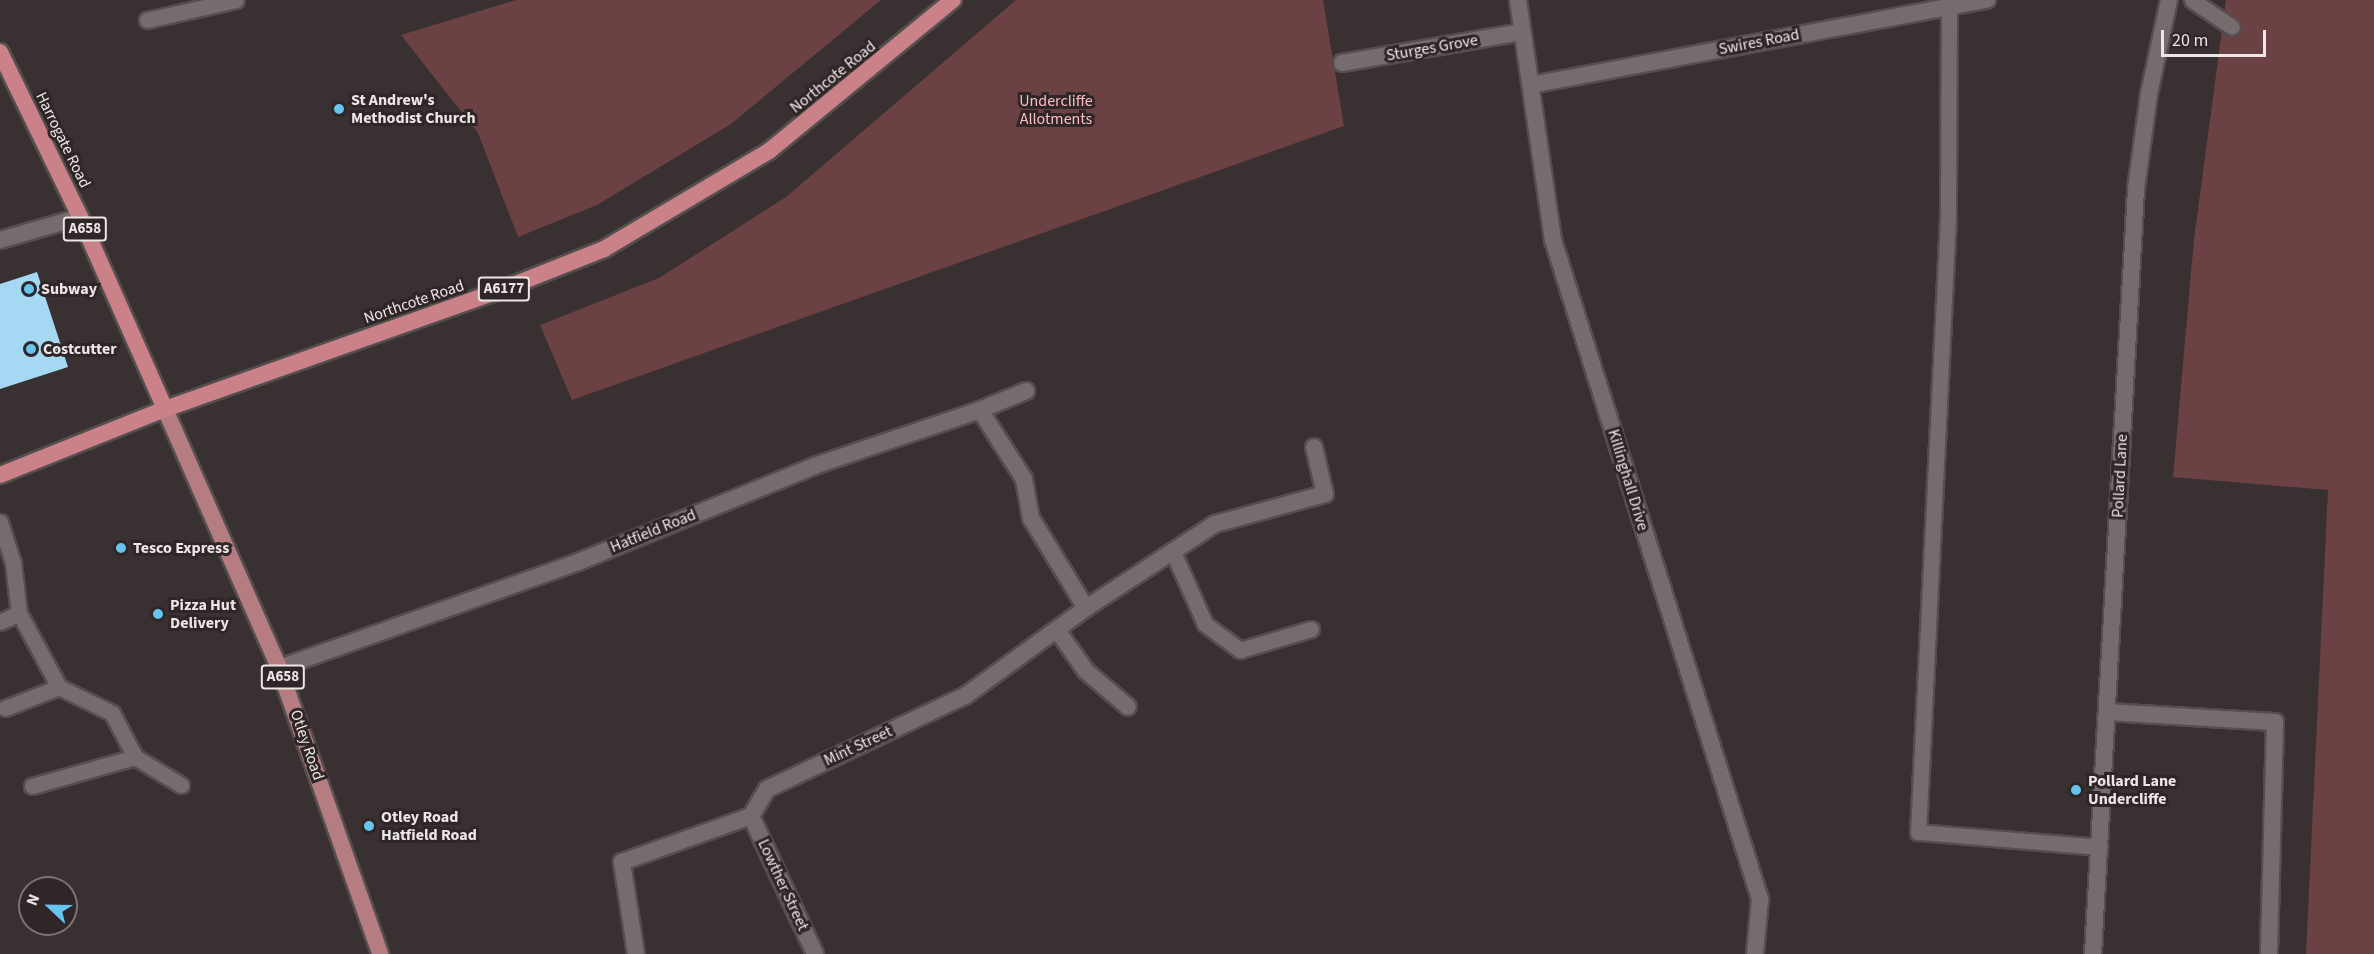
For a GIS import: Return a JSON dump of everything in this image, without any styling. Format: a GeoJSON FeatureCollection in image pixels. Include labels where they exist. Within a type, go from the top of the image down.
{"type":"FeatureCollection","features":[{"type":"Feature","properties":{"kind":"highway","name":"Northcote Road"},"geometry":{"type":"LineString","coordinates":[[0,475],[165,409],[493,294],[604,249],[769,151],[953,0]]}},
{"type":"Feature","properties":{"kind":"highway","name":"Harrogate Road"},"geometry":{"type":"LineString","coordinates":[[0,52],[80,217],[165,409]]}},
{"type":"Feature","properties":{"kind":"main road","name":"Otley Road"},"geometry":{"type":"LineString","coordinates":[[165,409],[279,668],[380,954]]}},
{"type":"Feature","properties":{"kind":"street","name":"Killinghall Drive"},"geometry":{"type":"LineString","coordinates":[[1518,0],[1553,240],[1760,899],[1755,954]]}},
{"type":"Feature","properties":{"kind":"street","name":"Swires Road"},"geometry":{"type":"LineString","coordinates":[[1531,85],[1987,0]]}},
{"type":"Feature","properties":{"kind":"street","name":"Pollard Lane"},"geometry":{"type":"LineString","coordinates":[[2093,954],[2136,189],[2149,94],[2169,0]]}},
{"type":"Feature","properties":{"kind":"street","name":"Sturges Grove"},"geometry":{"type":"LineString","coordinates":[[1342,63],[1522,32]]}},
{"type":"Feature","properties":{"kind":"street"},"geometry":{"type":"LineString","coordinates":[[0,240],[80,217]]}},
{"type":"Feature","properties":{"kind":"street","name":"Hatfield Road"},"geometry":{"type":"LineString","coordinates":[[279,668],[578,562],[814,466],[980,410],[1026,391]]}},
{"type":"Feature","properties":{"kind":"street"},"geometry":{"type":"LineString","coordinates":[[980,410],[1024,479],[1031,518],[1086,608]]}},
{"type":"Feature","properties":{"kind":"street","name":"Mint Street"},"geometry":{"type":"LineString","coordinates":[[751,816],[767,789],[965,696],[1086,608],[1215,524],[1324,494],[1314,447]]}},
{"type":"Feature","properties":{"kind":"street"},"geometry":{"type":"LineString","coordinates":[[1057,630],[1086,671],[1128,707]]}},
{"type":"Feature","properties":{"kind":"street"},"geometry":{"type":"LineString","coordinates":[[2107,712],[2275,722],[2269,954]]}},
{"type":"Feature","properties":{"kind":"street"},"geometry":{"type":"LineString","coordinates":[[636,954],[622,862],[751,816]]}},
{"type":"Feature","properties":{"kind":"street","name":"Lowther Street"},"geometry":{"type":"LineString","coordinates":[[751,816],[815,954]]}},
{"type":"Feature","properties":{"kind":"lane"},"geometry":{"type":"LineString","coordinates":[[147,20],[236,0]]}},
{"type":"Feature","properties":{"kind":"lane"},"geometry":{"type":"LineString","coordinates":[[2192,0],[2232,27]]}},
{"type":"Feature","properties":{"kind":"lane"},"geometry":{"type":"LineString","coordinates":[[1949,7],[1948,217],[1918,832],[2099,847]]}},
{"type":"Feature","properties":{"kind":"lane"},"geometry":{"type":"LineString","coordinates":[[0,522],[13,563],[19,613],[59,687],[112,713],[135,757],[181,785]]}},
{"type":"Feature","properties":{"kind":"lane"},"geometry":{"type":"LineString","coordinates":[[1173,552],[1205,624],[1240,650],[1311,629]]}},
{"type":"Feature","properties":{"kind":"lane"},"geometry":{"type":"LineString","coordinates":[[0,622],[19,613]]}},
{"type":"Feature","properties":{"kind":"lane"},"geometry":{"type":"LineString","coordinates":[[5,708],[59,687]]}},
{"type":"Feature","properties":{"kind":"lane"},"geometry":{"type":"LineString","coordinates":[[32,786],[135,757]]}},
{"type":"Feature","properties":{"kind":"green space"},"geometry":{"type":"Polygon","coordinates":[[[516,0],[881,0],[731,124],[597,205],[518,237],[478,133],[401,35],[516,0]]]}},
{"type":"Feature","properties":{"kind":"green space","name":"Undercliffe Allotments"},"geometry":{"type":"Polygon","coordinates":[[[1016,0],[1323,0],[1344,126],[572,400],[540,325],[659,278],[786,197],[1016,0]]]}},
{"type":"Feature","properties":{"kind":"green space"},"geometry":{"type":"Polygon","coordinates":[[[2226,0],[2374,0],[2374,954],[2306,954],[2328,490],[2173,477],[2194,239],[2226,0]]]}},
{"type":"Feature","properties":{"kind":"building","name":"Costcutter"},"geometry":{"type":"Polygon","coordinates":[[[37,272],[68,367],[0,389],[0,284],[37,272]]]}},
{"type":"Feature","properties":{"kind":"place","name":"St Andrew's Methodist Church"},"geometry":{"type":"Point","coordinates":[339,109]}},
{"type":"Feature","properties":{"kind":"place","name":"Subway"},"geometry":{"type":"Point","coordinates":[29,289]}},
{"type":"Feature","properties":{"kind":"place","name":"Costcutter"},"geometry":{"type":"Point","coordinates":[31,349]}},
{"type":"Feature","properties":{"kind":"place","name":"Tesco Express"},"geometry":{"type":"Point","coordinates":[121,548]}},
{"type":"Feature","properties":{"kind":"place","name":"Pizza Hut Delivery"},"geometry":{"type":"Point","coordinates":[158,614]}},
{"type":"Feature","properties":{"kind":"place","name":"Pollard Lane Undercliffe"},"geometry":{"type":"Point","coordinates":[2076,790]}},
{"type":"Feature","properties":{"kind":"place","name":"Otley Road Hatfield Road"},"geometry":{"type":"Point","coordinates":[369,826]}}]}
